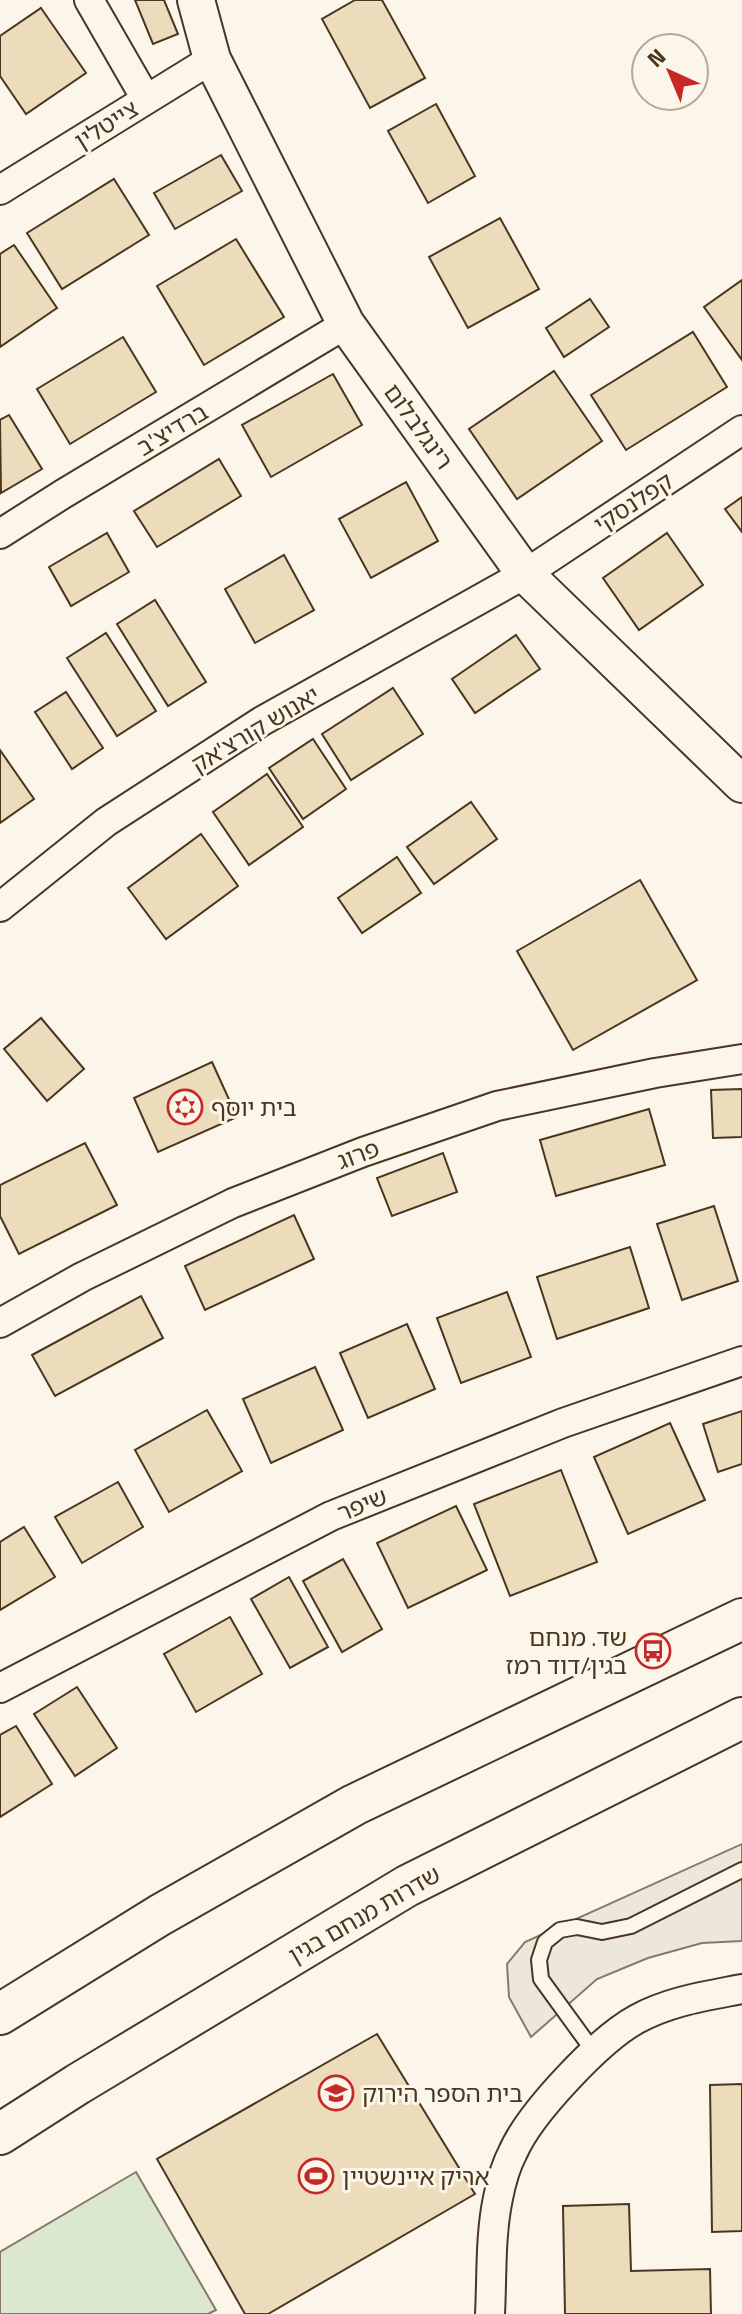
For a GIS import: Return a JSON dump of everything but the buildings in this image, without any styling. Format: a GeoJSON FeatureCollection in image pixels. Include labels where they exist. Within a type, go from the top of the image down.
{"type":"FeatureCollection","features":[{"type":"Feature","properties":{"kind":"main road"},"geometry":{"type":"LineString","coordinates":[[0,2014],[160,1915],[354,1805],[742,1619]]}},
{"type":"Feature","properties":{"kind":"main road","name":"שדרות מנחם בגין"},"geometry":{"type":"LineString","coordinates":[[0,2134],[407,1886],[742,1718]]}},
{"type":"Feature","properties":{"kind":"street"},"geometry":{"type":"LineString","coordinates":[[89,0],[146,99]]}},
{"type":"Feature","properties":{"kind":"street","name":"רינגלבלום"},"geometry":{"type":"LineString","coordinates":[[196,0],[212,59],[346,324],[525,574],[742,784]]}},
{"type":"Feature","properties":{"kind":"street","name":"צייטלין"},"geometry":{"type":"LineString","coordinates":[[0,190],[212,59]]}},
{"type":"Feature","properties":{"kind":"street","name":"ברדיצ'ב"},"geometry":{"type":"LineString","coordinates":[[0,534],[346,324]]}},
{"type":"Feature","properties":{"kind":"street","name":"קפלנסקי"},"geometry":{"type":"LineString","coordinates":[[525,574],[742,430]]}},
{"type":"Feature","properties":{"kind":"street","name":"יאנוש קורצ'אק"},"geometry":{"type":"LineString","coordinates":[[0,907],[106,822],[262,721],[525,574]]}},
{"type":"Feature","properties":{"kind":"street","name":"פרוג"},"geometry":{"type":"LineString","coordinates":[[0,1323],[82,1277],[233,1203],[363,1152],[497,1106],[655,1073],[742,1059]]}},
{"type":"Feature","properties":{"kind":"street","name":"שיפר"},"geometry":{"type":"LineString","coordinates":[[0,1688],[331,1516],[563,1423],[742,1361]]}},
{"type":"Feature","properties":{"kind":"street"},"geometry":{"type":"LineString","coordinates":[[490,2314],[498,2198],[513,2151],[538,2112],[594,2052],[635,2020],[678,2001],[742,1989]]}},
{"type":"Feature","properties":{"kind":"lane"},"geometry":{"type":"LineString","coordinates":[[594,2052],[541,1979],[539,1960],[545,1942],[560,1930],[577,1927],[602,1932],[631,1926],[742,1870]]}},
{"type":"Feature","properties":{"kind":"green space"},"geometry":{"type":"Polygon","coordinates":[[[136,2172],[216,2310],[208,2314],[0,2314],[0,2252],[136,2172]]]}},
{"type":"Feature","properties":{"kind":"shaded area"},"geometry":{"type":"Polygon","coordinates":[[[742,1844],[742,1941],[702,1943],[648,1958],[597,1979],[531,2037],[509,1997],[507,1964],[525,1942],[742,1844]]]}},
{"type":"Feature","properties":{"kind":"place","name":"בית יוסף"},"geometry":{"type":"Point","coordinates":[185,1107]}},
{"type":"Feature","properties":{"kind":"place","name":"שד. מנחם בגין/דוד רמז"},"geometry":{"type":"Point","coordinates":[653,1651]}},
{"type":"Feature","properties":{"kind":"place","name":"בית הספר הירוק"},"geometry":{"type":"Point","coordinates":[336,2093]}},
{"type":"Feature","properties":{"kind":"place","name":"אריק איינשטיין"},"geometry":{"type":"Point","coordinates":[316,2176]}}]}
